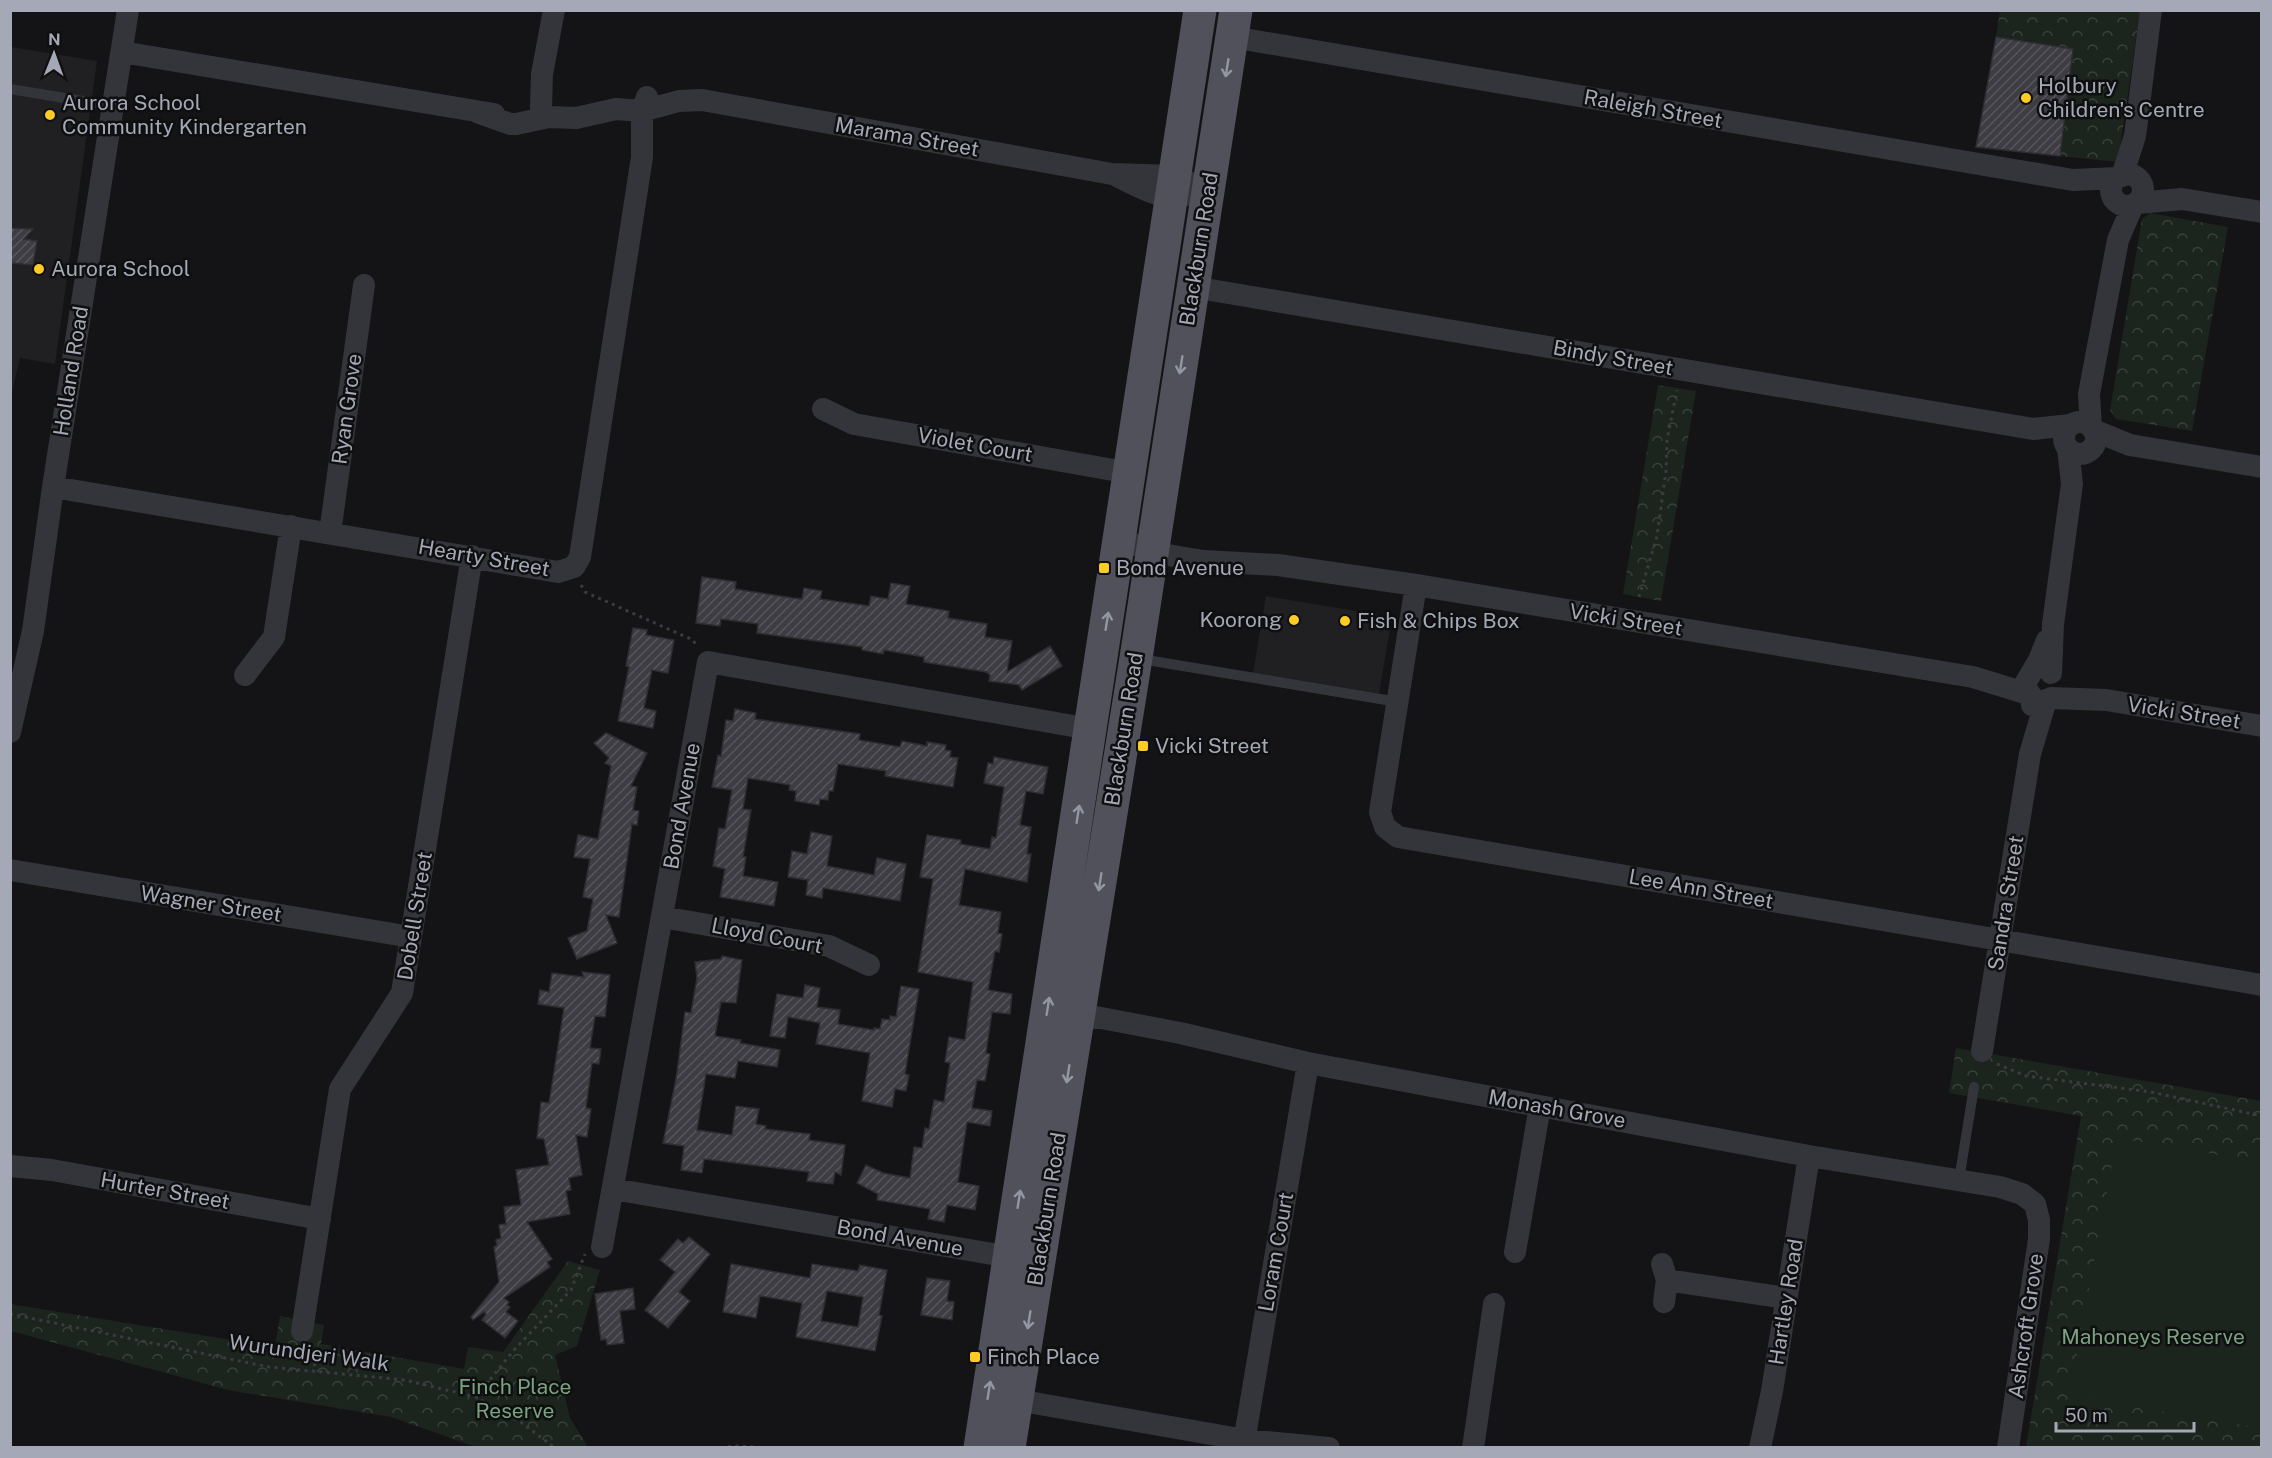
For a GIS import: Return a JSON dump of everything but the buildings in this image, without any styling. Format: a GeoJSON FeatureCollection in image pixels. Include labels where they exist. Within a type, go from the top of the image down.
{"type":"FeatureCollection","features":[{"type":"Feature","properties":{"kind":"main road","name":"Blackburn Road"},"geometry":{"type":"LineString","coordinates":[[1009,1448],[1017,1400],[1024,1259],[1090,729],[1200,10]]}},
{"type":"Feature","properties":{"kind":"main road","name":"Blackburn Road"},"geometry":{"type":"LineString","coordinates":[[980,1448],[1077,1023],[1234,24]]}},
{"type":"Feature","properties":{"kind":"street","name":"Holland Road"},"geometry":{"type":"LineString","coordinates":[[11,729],[33,631],[53,487],[128,10]]}},
{"type":"Feature","properties":{"kind":"street"},"geometry":{"type":"LineString","coordinates":[[547,111],[542,74],[554,10]]}},
{"type":"Feature","properties":{"kind":"street","name":"Sandra Street"},"geometry":{"type":"LineString","coordinates":[[1986,1056],[2000,941],[2053,624],[2079,438],[2127,190],[2151,10]]}},
{"type":"Feature","properties":{"kind":"street","name":"Raleigh Street"},"geometry":{"type":"LineString","coordinates":[[1234,24],[2073,180],[2074,183],[2180,197],[2262,212]]}},
{"type":"Feature","properties":{"kind":"street","name":"Marama Street"},"geometry":{"type":"LineString","coordinates":[[122,52],[479,113],[513,115],[618,98],[648,106],[702,100],[1112,174],[1157,195],[1173,187]]}},
{"type":"Feature","properties":{"kind":"street","name":"Hearty Street"},"geometry":{"type":"LineString","coordinates":[[53,487],[558,572],[574,567],[580,557],[642,156],[649,138],[648,106]]}},
{"type":"Feature","properties":{"kind":"street"},"geometry":{"type":"LineString","coordinates":[[1173,187],[1208,191]]}},
{"type":"Feature","properties":{"kind":"street","name":"Ryan Grove"},"geometry":{"type":"LineString","coordinates":[[330,533],[364,285]]}},
{"type":"Feature","properties":{"kind":"street","name":"Bindy Street"},"geometry":{"type":"LineString","coordinates":[[1193,287],[2262,467]]}},
{"type":"Feature","properties":{"kind":"street","name":"Violet Court"},"geometry":{"type":"LineString","coordinates":[[823,410],[854,424],[1130,473]]}},
{"type":"Feature","properties":{"kind":"street"},"geometry":{"type":"LineString","coordinates":[[245,675],[274,637],[291,526]]}},
{"type":"Feature","properties":{"kind":"street","name":"Vicki Street"},"geometry":{"type":"LineString","coordinates":[[1120,538],[1154,544],[1207,546],[1278,565],[1416,585],[1973,677],[2041,686],[2106,700],[2262,726]]}},
{"type":"Feature","properties":{"kind":"street","name":"Dobell Street"},"geometry":{"type":"LineString","coordinates":[[302,1330],[340,1089],[402,993],[472,556]]}},
{"type":"Feature","properties":{"kind":"street","name":"Lee Ann Street"},"geometry":{"type":"LineString","coordinates":[[1416,585],[1380,812],[1385,827],[1398,837],[2262,985]]}},
{"type":"Feature","properties":{"kind":"street"},"geometry":{"type":"LineString","coordinates":[[708,662],[1090,729]]}},
{"type":"Feature","properties":{"kind":"street","name":"Bond Avenue"},"geometry":{"type":"LineString","coordinates":[[602,1247],[708,662]]}},
{"type":"Feature","properties":{"kind":"street","name":"Wagner Street"},"geometry":{"type":"LineString","coordinates":[[10,870],[411,937]]}},
{"type":"Feature","properties":{"kind":"street","name":"Lloyd Court"},"geometry":{"type":"LineString","coordinates":[[662,917],[829,946],[869,965]]}},
{"type":"Feature","properties":{"kind":"street","name":"Monash Grove"},"geometry":{"type":"LineString","coordinates":[[1077,1023],[1096,1017],[1180,1033],[1308,1063],[1809,1156],[2000,1187],[2022,1194],[2035,1204]]}},
{"type":"Feature","properties":{"kind":"street","name":"Loram Court"},"geometry":{"type":"LineString","coordinates":[[1244,1444],[1308,1063]]}},
{"type":"Feature","properties":{"kind":"street"},"geometry":{"type":"LineString","coordinates":[[1515,1252],[1540,1106]]}},
{"type":"Feature","properties":{"kind":"street","name":"Hartley Road"},"geometry":{"type":"LineString","coordinates":[[1760,1448],[1772,1391],[1809,1156]]}},
{"type":"Feature","properties":{"kind":"street","name":"Hurter Street"},"geometry":{"type":"LineString","coordinates":[[10,1166],[52,1170],[320,1219]]}},
{"type":"Feature","properties":{"kind":"street","name":"Bond Avenue"},"geometry":{"type":"LineString","coordinates":[[613,1189],[1024,1259]]}},
{"type":"Feature","properties":{"kind":"street","name":"Ashcroft Grove"},"geometry":{"type":"LineString","coordinates":[[2008,1448],[2039,1239],[2039,1220],[2035,1204]]}},
{"type":"Feature","properties":{"kind":"street"},"geometry":{"type":"LineString","coordinates":[[1664,1282],[1786,1298]]}},
{"type":"Feature","properties":{"kind":"street"},"geometry":{"type":"LineString","coordinates":[[1473,1448],[1494,1304]]}},
{"type":"Feature","properties":{"kind":"street"},"geometry":{"type":"LineString","coordinates":[[1017,1400],[1244,1444],[1329,1448]]}},
{"type":"Feature","properties":{"kind":"lane"},"geometry":{"type":"LineString","coordinates":[[10,89],[113,106]]}},
{"type":"Feature","properties":{"kind":"lane"},"geometry":{"type":"LineString","coordinates":[[1136,658],[1398,702]]}},
{"type":"Feature","properties":{"kind":"lane"},"geometry":{"type":"LineString","coordinates":[[1959,1180],[1974,1087]]}},
{"type":"Feature","properties":{"kind":"path"},"geometry":{"type":"LineString","coordinates":[[1639,597],[1657,536],[1666,471],[1666,440],[1678,388]]}},
{"type":"Feature","properties":{"kind":"path"},"geometry":{"type":"LineString","coordinates":[[574,567],[585,592],[693,640],[708,662]]}},
{"type":"Feature","properties":{"kind":"path"},"geometry":{"type":"LineString","coordinates":[[1986,1056],[2026,1076],[2151,1092],[2262,1116]]}},
{"type":"Feature","properties":{"kind":"path"},"geometry":{"type":"LineString","coordinates":[[476,1397],[514,1350],[571,1290],[584,1254],[602,1247]]}},
{"type":"Feature","properties":{"kind":"path","name":"Wurundjeri Walk"},"geometry":{"type":"LineString","coordinates":[[10,1314],[269,1367],[405,1380],[476,1397],[522,1423],[555,1448]]}},
{"type":"Feature","properties":{"kind":"path"},"geometry":{"type":"LineString","coordinates":[[712,1448],[738,1446],[771,1448]]}},
{"type":"Feature","properties":{"kind":"shaded area"},"geometry":{"type":"Polygon","coordinates":[[[11,47],[97,61],[55,364],[20,358],[11,396],[11,47]]]}},
{"type":"Feature","properties":{"kind":"shaded area"},"geometry":{"type":"Polygon","coordinates":[[[1266,596],[1392,617],[1379,694],[1253,673],[1266,596]]]}},
{"type":"Feature","properties":{"kind":"green space"},"geometry":{"type":"Polygon","coordinates":[[[2000,11],[2140,11],[2118,162],[2060,156],[2073,49],[1996,37],[2000,11]]]}},
{"type":"Feature","properties":{"kind":"green space"},"geometry":{"type":"Polygon","coordinates":[[[2150,213],[2228,227],[2192,431],[2116,419],[2110,410],[2142,219],[2150,213]]]}},
{"type":"Feature","properties":{"kind":"green space"},"geometry":{"type":"Polygon","coordinates":[[[1658,385],[1696,391],[1661,601],[1623,594],[1658,385]]]}},
{"type":"Feature","properties":{"kind":"green space","name":"Mahoneys Reserve"},"geometry":{"type":"Polygon","coordinates":[[[1956,1048],[2261,1101],[2261,1447],[2026,1447],[2081,1116],[1949,1093],[1956,1048]]]}},
{"type":"Feature","properties":{"kind":"green space"},"geometry":{"type":"Polygon","coordinates":[[[2117,1138],[2261,1162],[2261,1428],[2069,1396],[2117,1138]]]}},
{"type":"Feature","properties":{"kind":"green space","name":"Finch Place Reserve"},"geometry":{"type":"Polygon","coordinates":[[[568,1261],[600,1270],[577,1346],[555,1355],[570,1418],[588,1447],[476,1447],[391,1417],[228,1390],[11,1331],[10,1304],[275,1347],[280,1316],[324,1325],[321,1344],[464,1369],[468,1347],[503,1352],[568,1261]]]}},
{"type":"Feature","properties":{"kind":"place","name":"Holbury Children's Centre"},"geometry":{"type":"Point","coordinates":[2026,98]}},
{"type":"Feature","properties":{"kind":"place","name":"Aurora School Community Kindergarten"},"geometry":{"type":"Point","coordinates":[50,115]}},
{"type":"Feature","properties":{"kind":"place","name":"Aurora School"},"geometry":{"type":"Point","coordinates":[39,269]}},
{"type":"Feature","properties":{"kind":"place","name":"Bond Avenue"},"geometry":{"type":"Point","coordinates":[1104,568]}},
{"type":"Feature","properties":{"kind":"place","name":"Koorong"},"geometry":{"type":"Point","coordinates":[1294,620]}},
{"type":"Feature","properties":{"kind":"place","name":"Fish & Chips Box"},"geometry":{"type":"Point","coordinates":[1345,621]}},
{"type":"Feature","properties":{"kind":"place","name":"Vicki Street"},"geometry":{"type":"Point","coordinates":[1143,746]}},
{"type":"Feature","properties":{"kind":"place","name":"Finch Place"},"geometry":{"type":"Point","coordinates":[975,1357]}}]}
